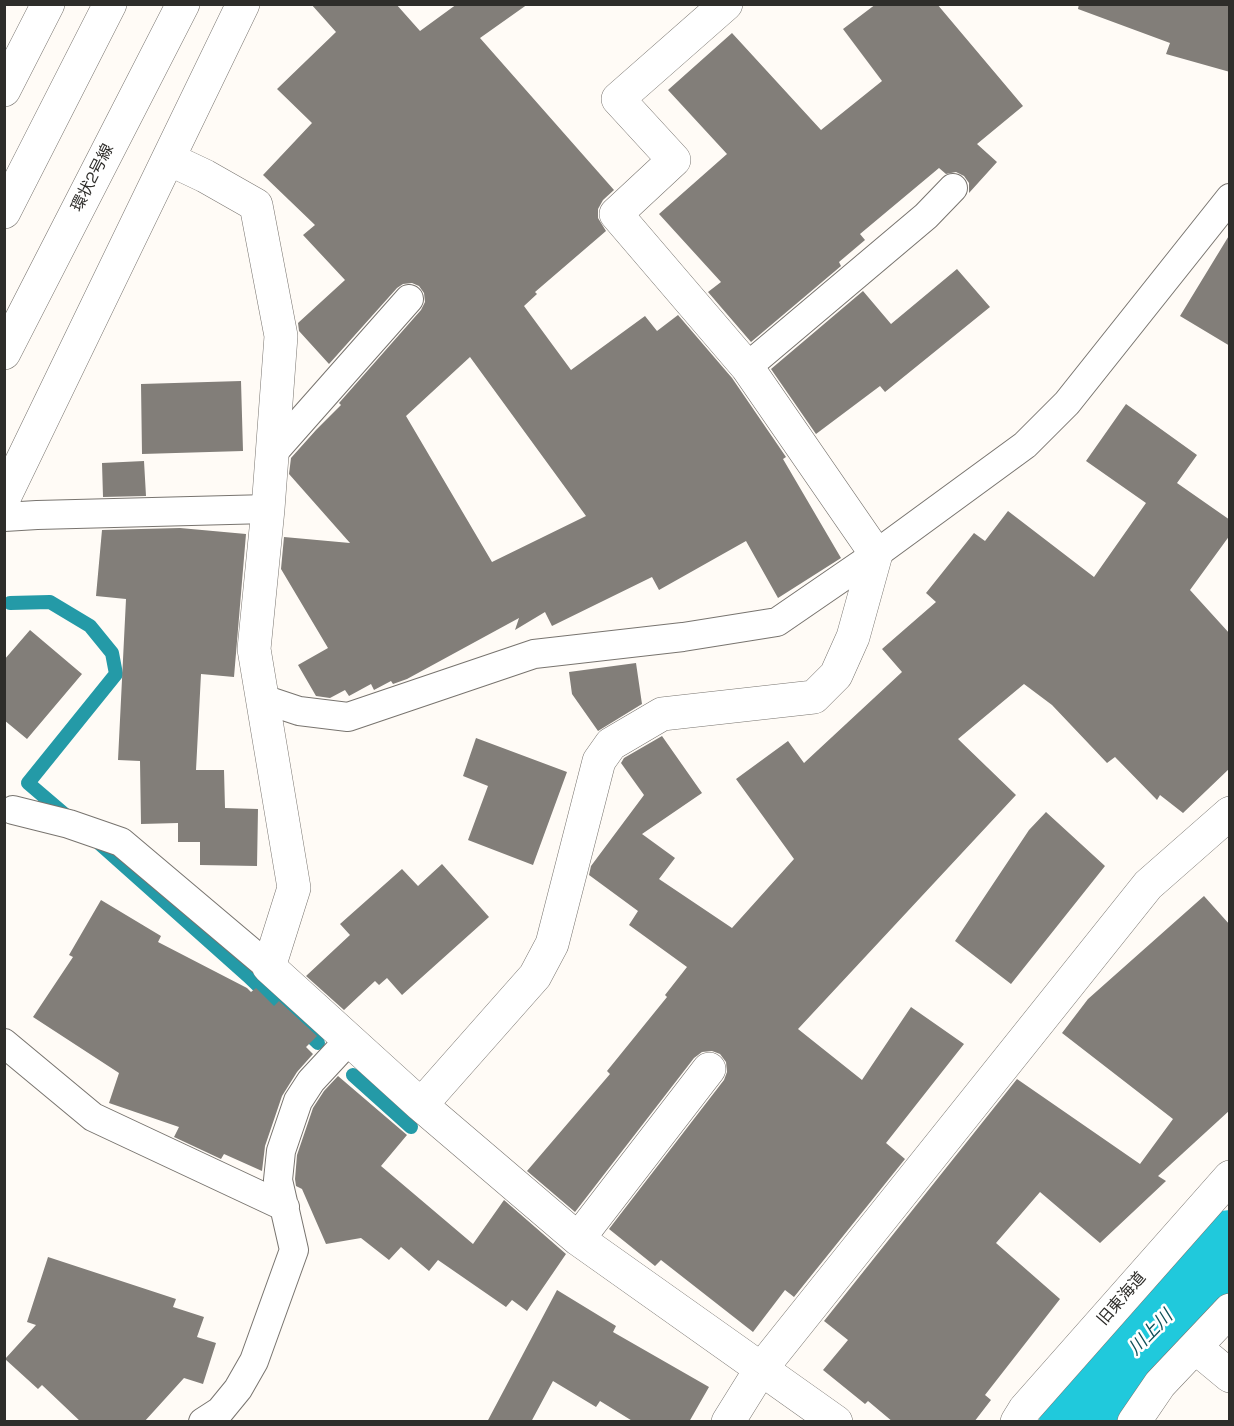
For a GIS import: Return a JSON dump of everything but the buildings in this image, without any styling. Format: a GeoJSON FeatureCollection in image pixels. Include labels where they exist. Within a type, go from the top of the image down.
{"type":"FeatureCollection","features":[{"type":"Feature","properties":{"kind":"street"},"geometry":{"type":"LineString","coordinates":[[4,90],[48,4]]}},
{"type":"Feature","properties":{"kind":"street"},"geometry":{"type":"LineString","coordinates":[[4,212],[110,4]]}},
{"type":"Feature","properties":{"kind":"street","name":"環状2号線"},"geometry":{"type":"LineString","coordinates":[[4,353],[183,4]]}},
{"type":"Feature","properties":{"kind":"street"},"geometry":{"type":"LineString","coordinates":[[4,498],[243,4]]}},
{"type":"Feature","properties":{"kind":"street"},"geometry":{"type":"LineString","coordinates":[[421,1105],[535,976],[552,944],[599,761],[611,744],[662,714],[814,697],[836,675],[853,637],[876,554],[747,367],[616,214],[674,160],[618,99],[726,4]]}},
{"type":"Feature","properties":{"kind":"street"},"geometry":{"type":"LineString","coordinates":[[169,159],[256,205],[280,336],[268,509],[254,650],[294,888],[269,967],[421,1105],[578,1239],[836,1422]]}},
{"type":"Feature","properties":{"kind":"street"},"geometry":{"type":"LineString","coordinates":[[728,1422],[761,1369],[1148,885],[1230,813]]}},
{"type":"Feature","properties":{"kind":"street"},"geometry":{"type":"LineString","coordinates":[[578,1239],[709,1069]]}},
{"type":"Feature","properties":{"kind":"street","name":"旧東海道"},"geometry":{"type":"LineString","coordinates":[[1017,1422],[1025,1409],[1230,1177]]}},
{"type":"Feature","properties":{"kind":"street"},"geometry":{"type":"LineString","coordinates":[[1134,1422],[1160,1384],[1230,1310]]}},
{"type":"Feature","properties":{"kind":"street"},"geometry":{"type":"LineString","coordinates":[[1196,1347],[1230,1376]]}},
{"type":"Feature","properties":{"kind":"lane"},"geometry":{"type":"LineString","coordinates":[[747,367],[926,216],[953,188]]}},
{"type":"Feature","properties":{"kind":"lane"},"geometry":{"type":"LineString","coordinates":[[263,699],[299,711],[348,717],[534,654],[683,637],[777,622],[876,554],[1025,446],[1066,404],[1230,198]]}},
{"type":"Feature","properties":{"kind":"lane"},"geometry":{"type":"LineString","coordinates":[[272,454],[409,299]]}},
{"type":"Feature","properties":{"kind":"lane"},"geometry":{"type":"LineString","coordinates":[[4,517],[37,514],[268,509]]}},
{"type":"Feature","properties":{"kind":"lane"},"geometry":{"type":"LineString","coordinates":[[13,810],[69,824],[121,842],[269,967]]}},
{"type":"Feature","properties":{"kind":"lane"},"geometry":{"type":"LineString","coordinates":[[204,1422],[220,1411],[238,1389],[254,1361],[294,1250],[278,1180],[281,1151],[298,1101],[311,1081],[349,1040]]}},
{"type":"Feature","properties":{"kind":"lane"},"geometry":{"type":"LineString","coordinates":[[4,1043],[93,1117],[285,1207]]}},
{"type":"Feature","properties":{"kind":"waterway"},"geometry":{"type":"LineString","coordinates":[[10,603],[50,602],[90,626],[112,653],[116,674],[28,783],[69,818]]}},
{"type":"Feature","properties":{"kind":"waterway"},"geometry":{"type":"LineString","coordinates":[[100,844],[248,976],[318,1043]]}},
{"type":"Feature","properties":{"kind":"waterway"},"geometry":{"type":"LineString","coordinates":[[353,1075],[411,1127]]}},
{"type":"Feature","properties":{"kind":"waterway","name":"川上川"},"geometry":{"type":"LineString","coordinates":[[1081,1422],[1127,1358],[1230,1252]]}}]}
